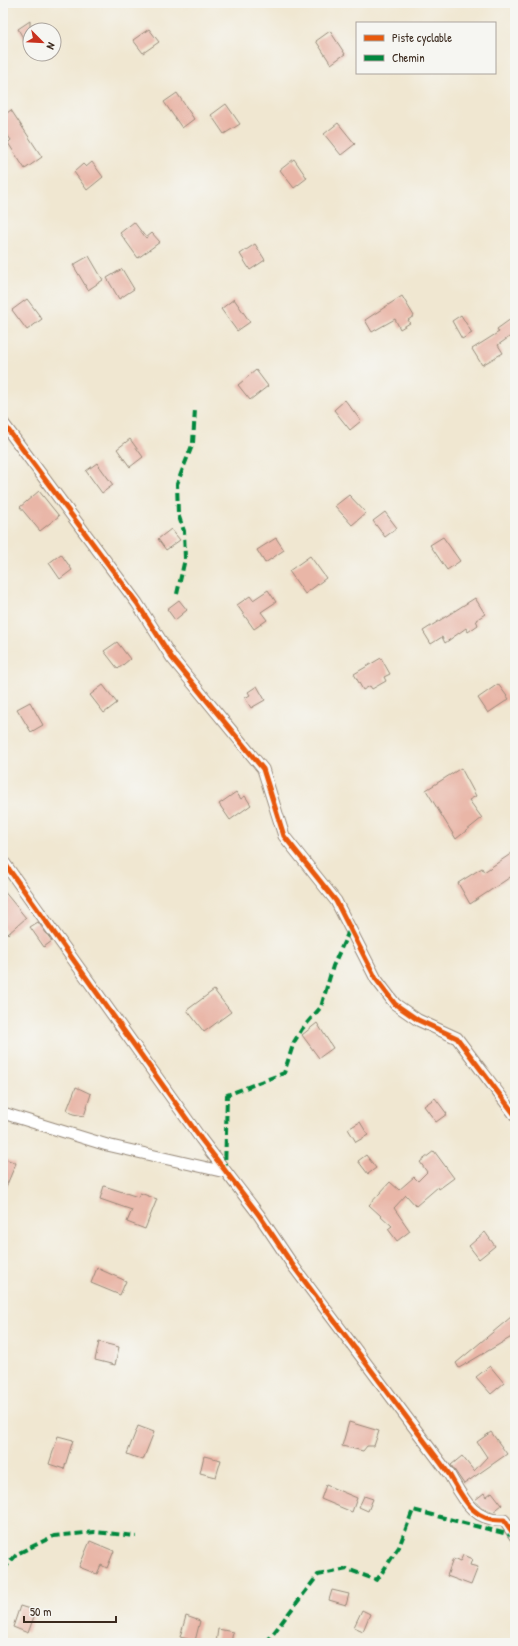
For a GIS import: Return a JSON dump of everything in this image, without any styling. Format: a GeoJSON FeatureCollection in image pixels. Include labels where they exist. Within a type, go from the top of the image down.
{"type":"FeatureCollection","features":[{"type":"Feature","properties":{"kind":"street"},"geometry":{"type":"LineString","coordinates":[[3,423],[136,603],[172,658],[263,769],[284,836],[336,901],[376,979],[395,1004],[418,1020],[457,1038],[515,1115]]}},
{"type":"Feature","properties":{"kind":"street"},"geometry":{"type":"LineString","coordinates":[[3,861],[225,1172],[259,1215],[294,1267],[449,1474],[463,1498],[480,1517],[491,1521],[504,1520],[515,1536]]}},
{"type":"Feature","properties":{"kind":"street"},"geometry":{"type":"LineString","coordinates":[[3,1113],[107,1145],[225,1172]]}},
{"type":"Feature","properties":{"kind":"building"},"geometry":{"type":"Polygon","coordinates":[[[22,26],[22,36],[18,29],[22,26]]]}},
{"type":"Feature","properties":{"kind":"building"},"geometry":{"type":"Polygon","coordinates":[[[149,29],[159,42],[143,53],[133,40],[149,29]]]}},
{"type":"Feature","properties":{"kind":"building"},"geometry":{"type":"Polygon","coordinates":[[[330,31],[345,54],[331,64],[316,41],[330,31]]]}},
{"type":"Feature","properties":{"kind":"building"},"geometry":{"type":"Polygon","coordinates":[[[177,93],[194,119],[182,128],[164,102],[177,93]]]}},
{"type":"Feature","properties":{"kind":"building"},"geometry":{"type":"Polygon","coordinates":[[[226,104],[240,124],[224,134],[211,115],[226,104]]]}},
{"type":"Feature","properties":{"kind":"building"},"geometry":{"type":"Polygon","coordinates":[[[11,110],[42,157],[25,169],[8,143],[11,140],[3,129],[3,116],[11,110]]]}},
{"type":"Feature","properties":{"kind":"building"},"geometry":{"type":"Polygon","coordinates":[[[338,123],[355,144],[341,155],[324,134],[338,123]]]}},
{"type":"Feature","properties":{"kind":"building"},"geometry":{"type":"Polygon","coordinates":[[[294,159],[307,178],[294,188],[280,170],[294,159]]]}},
{"type":"Feature","properties":{"kind":"building"},"geometry":{"type":"Polygon","coordinates":[[[92,162],[103,177],[87,190],[74,172],[83,164],[86,167],[92,162]]]}},
{"type":"Feature","properties":{"kind":"building"},"geometry":{"type":"Polygon","coordinates":[[[134,222],[146,238],[152,233],[160,242],[138,258],[120,233],[134,222]]]}},
{"type":"Feature","properties":{"kind":"building"},"geometry":{"type":"Polygon","coordinates":[[[255,244],[265,260],[250,270],[240,254],[255,244]]]}},
{"type":"Feature","properties":{"kind":"building"},"geometry":{"type":"Polygon","coordinates":[[[89,256],[103,280],[88,290],[73,265],[89,256]]]}},
{"type":"Feature","properties":{"kind":"building"},"geometry":{"type":"Polygon","coordinates":[[[122,269],[134,289],[119,299],[107,278],[122,269]]]}},
{"type":"Feature","properties":{"kind":"building"},"geometry":{"type":"Polygon","coordinates":[[[402,296],[414,316],[408,320],[410,323],[400,329],[395,319],[372,332],[365,320],[402,296]]]}},
{"type":"Feature","properties":{"kind":"building"},"geometry":{"type":"Polygon","coordinates":[[[27,299],[42,319],[27,330],[12,310],[27,299]]]}},
{"type":"Feature","properties":{"kind":"building"},"geometry":{"type":"Polygon","coordinates":[[[234,299],[250,322],[237,331],[221,309],[234,299]]]}},
{"type":"Feature","properties":{"kind":"building"},"geometry":{"type":"Polygon","coordinates":[[[461,315],[472,333],[462,339],[452,321],[461,315]]]}},
{"type":"Feature","properties":{"kind":"building"},"geometry":{"type":"Polygon","coordinates":[[[515,316],[515,333],[498,345],[503,353],[482,365],[472,349],[499,332],[497,329],[515,316]]]}},
{"type":"Feature","properties":{"kind":"building"},"geometry":{"type":"Polygon","coordinates":[[[256,370],[268,386],[250,400],[238,385],[256,370]]]}},
{"type":"Feature","properties":{"kind":"building"},"geometry":{"type":"Polygon","coordinates":[[[345,400],[361,421],[350,430],[334,410],[345,400]]]}},
{"type":"Feature","properties":{"kind":"building"},"geometry":{"type":"Polygon","coordinates":[[[130,439],[143,457],[130,467],[117,449],[130,439]]]}},
{"type":"Feature","properties":{"kind":"building"},"geometry":{"type":"Polygon","coordinates":[[[97,463],[113,485],[102,493],[86,471],[97,463]]]}},
{"type":"Feature","properties":{"kind":"building"},"geometry":{"type":"Polygon","coordinates":[[[39,491],[59,516],[40,531],[20,507],[39,491]]]}},
{"type":"Feature","properties":{"kind":"building"},"geometry":{"type":"Polygon","coordinates":[[[349,495],[366,513],[352,525],[335,506],[349,495]]]}},
{"type":"Feature","properties":{"kind":"building"},"geometry":{"type":"Polygon","coordinates":[[[385,512],[397,528],[385,537],[373,521],[385,512]]]}},
{"type":"Feature","properties":{"kind":"building"},"geometry":{"type":"Polygon","coordinates":[[[171,529],[180,540],[166,550],[158,539],[171,529]]]}},
{"type":"Feature","properties":{"kind":"building"},"geometry":{"type":"Polygon","coordinates":[[[443,537],[460,561],[447,570],[430,545],[443,537]]]}},
{"type":"Feature","properties":{"kind":"building"},"geometry":{"type":"Polygon","coordinates":[[[276,538],[284,550],[265,563],[257,550],[276,538]]]}},
{"type":"Feature","properties":{"kind":"building"},"geometry":{"type":"Polygon","coordinates":[[[61,554],[72,570],[60,579],[49,563],[61,554]]]}},
{"type":"Feature","properties":{"kind":"building"},"geometry":{"type":"Polygon","coordinates":[[[310,556],[326,578],[305,594],[289,571],[310,556]]]}},
{"type":"Feature","properties":{"kind":"building"},"geometry":{"type":"Polygon","coordinates":[[[268,590],[276,602],[261,612],[267,620],[254,629],[237,605],[250,596],[253,600],[268,590]]]}},
{"type":"Feature","properties":{"kind":"building"},"geometry":{"type":"Polygon","coordinates":[[[475,598],[485,614],[476,620],[478,625],[468,632],[466,628],[445,643],[442,637],[431,644],[423,631],[475,598]]]}},
{"type":"Feature","properties":{"kind":"building"},"geometry":{"type":"Polygon","coordinates":[[[179,600],[187,610],[175,620],[167,609],[179,600]]]}},
{"type":"Feature","properties":{"kind":"building"},"geometry":{"type":"Polygon","coordinates":[[[117,642],[130,659],[118,669],[104,651],[117,642]]]}},
{"type":"Feature","properties":{"kind":"building"},"geometry":{"type":"Polygon","coordinates":[[[381,658],[390,674],[384,677],[386,681],[372,689],[370,686],[363,690],[354,674],[381,658]]]}},
{"type":"Feature","properties":{"kind":"building"},"geometry":{"type":"Polygon","coordinates":[[[498,684],[509,699],[488,713],[478,698],[498,684]]]}},
{"type":"Feature","properties":{"kind":"building"},"geometry":{"type":"Polygon","coordinates":[[[103,685],[117,703],[104,713],[90,695],[103,685]]]}},
{"type":"Feature","properties":{"kind":"building"},"geometry":{"type":"Polygon","coordinates":[[[257,686],[265,700],[251,708],[245,698],[250,695],[248,692],[257,686]]]}},
{"type":"Feature","properties":{"kind":"building"},"geometry":{"type":"Polygon","coordinates":[[[30,702],[43,725],[31,732],[17,709],[30,702]]]}},
{"type":"Feature","properties":{"kind":"building"},"geometry":{"type":"Polygon","coordinates":[[[461,768],[476,796],[469,800],[482,818],[456,839],[426,790],[461,768]]]}},
{"type":"Feature","properties":{"kind":"building"},"geometry":{"type":"Polygon","coordinates":[[[236,792],[241,799],[245,796],[251,805],[230,820],[219,804],[236,792]]]}},
{"type":"Feature","properties":{"kind":"building"},"geometry":{"type":"Polygon","coordinates":[[[515,851],[515,874],[470,904],[458,883],[482,868],[484,872],[515,851]]]}},
{"type":"Feature","properties":{"kind":"building"},"geometry":{"type":"Polygon","coordinates":[[[3,890],[26,918],[8,934],[3,928],[3,890]]]}},
{"type":"Feature","properties":{"kind":"building"},"geometry":{"type":"Polygon","coordinates":[[[38,922],[52,941],[44,947],[30,927],[38,922]]]}},
{"type":"Feature","properties":{"kind":"building"},"geometry":{"type":"Polygon","coordinates":[[[214,990],[231,1012],[204,1032],[187,1010],[214,990]]]}},
{"type":"Feature","properties":{"kind":"building"},"geometry":{"type":"Polygon","coordinates":[[[317,1023],[333,1048],[319,1058],[302,1035],[317,1023]]]}},
{"type":"Feature","properties":{"kind":"building"},"geometry":{"type":"Polygon","coordinates":[[[76,1087],[91,1094],[84,1116],[73,1114],[67,1110],[76,1087]]]}},
{"type":"Feature","properties":{"kind":"building"},"geometry":{"type":"Polygon","coordinates":[[[435,1098],[447,1114],[436,1122],[424,1106],[435,1098]]]}},
{"type":"Feature","properties":{"kind":"building"},"geometry":{"type":"Polygon","coordinates":[[[360,1122],[368,1135],[356,1142],[348,1129],[360,1122]]]}},
{"type":"Feature","properties":{"kind":"building"},"geometry":{"type":"Polygon","coordinates":[[[434,1151],[454,1178],[439,1189],[438,1187],[416,1206],[406,1195],[394,1208],[410,1231],[397,1241],[388,1229],[392,1226],[369,1205],[390,1182],[399,1190],[414,1177],[418,1181],[427,1172],[420,1162],[434,1151]]]}},
{"type":"Feature","properties":{"kind":"building"},"geometry":{"type":"Polygon","coordinates":[[[366,1155],[376,1168],[368,1174],[358,1161],[366,1155]]]}},
{"type":"Feature","properties":{"kind":"building"},"geometry":{"type":"Polygon","coordinates":[[[3,1158],[16,1163],[3,1194],[3,1158]]]}},
{"type":"Feature","properties":{"kind":"building"},"geometry":{"type":"Polygon","coordinates":[[[104,1186],[138,1197],[140,1193],[157,1199],[145,1229],[127,1222],[132,1210],[100,1199],[104,1186]]]}},
{"type":"Feature","properties":{"kind":"building"},"geometry":{"type":"Polygon","coordinates":[[[485,1232],[495,1246],[479,1259],[469,1246],[485,1232]]]}},
{"type":"Feature","properties":{"kind":"building"},"geometry":{"type":"Polygon","coordinates":[[[97,1268],[126,1281],[120,1295],[91,1283],[97,1268]]]}},
{"type":"Feature","properties":{"kind":"building"},"geometry":{"type":"Polygon","coordinates":[[[511,1317],[515,1322],[515,1335],[459,1368],[456,1363],[511,1317]]]}},
{"type":"Feature","properties":{"kind":"building"},"geometry":{"type":"Polygon","coordinates":[[[99,1342],[119,1347],[115,1365],[95,1360],[99,1342]]]}},
{"type":"Feature","properties":{"kind":"building"},"geometry":{"type":"Polygon","coordinates":[[[490,1366],[504,1383],[491,1394],[476,1377],[490,1366]]]}},
{"type":"Feature","properties":{"kind":"building"},"geometry":{"type":"Polygon","coordinates":[[[349,1422],[379,1431],[374,1446],[367,1446],[363,1451],[342,1446],[349,1422]]]}},
{"type":"Feature","properties":{"kind":"building"},"geometry":{"type":"Polygon","coordinates":[[[138,1426],[154,1432],[143,1460],[127,1454],[138,1426]]]}},
{"type":"Feature","properties":{"kind":"building"},"geometry":{"type":"Polygon","coordinates":[[[491,1432],[507,1454],[464,1484],[451,1465],[462,1456],[474,1471],[487,1457],[477,1442],[491,1432]]]}},
{"type":"Feature","properties":{"kind":"building"},"geometry":{"type":"Polygon","coordinates":[[[58,1436],[73,1440],[64,1469],[49,1464],[58,1436]]]}},
{"type":"Feature","properties":{"kind":"building"},"geometry":{"type":"Polygon","coordinates":[[[204,1456],[221,1460],[216,1477],[200,1473],[204,1456]]]}},
{"type":"Feature","properties":{"kind":"building"},"geometry":{"type":"Polygon","coordinates":[[[326,1485],[357,1498],[352,1512],[321,1499],[326,1485]]]}},
{"type":"Feature","properties":{"kind":"building"},"geometry":{"type":"Polygon","coordinates":[[[492,1492],[502,1505],[493,1512],[481,1507],[475,1500],[484,1493],[486,1497],[492,1492]]]}},
{"type":"Feature","properties":{"kind":"building"},"geometry":{"type":"Polygon","coordinates":[[[364,1496],[373,1499],[368,1511],[359,1507],[364,1496]]]}},
{"type":"Feature","properties":{"kind":"building"},"geometry":{"type":"Polygon","coordinates":[[[90,1541],[114,1551],[107,1568],[101,1565],[97,1574],[79,1567],[90,1541]]]}},
{"type":"Feature","properties":{"kind":"building"},"geometry":{"type":"Polygon","coordinates":[[[463,1555],[472,1559],[470,1565],[478,1567],[471,1585],[447,1576],[453,1559],[460,1562],[463,1555]]]}},
{"type":"Feature","properties":{"kind":"building"},"geometry":{"type":"Polygon","coordinates":[[[332,1590],[349,1594],[346,1605],[329,1600],[332,1590]]]}},
{"type":"Feature","properties":{"kind":"building"},"geometry":{"type":"Polygon","coordinates":[[[20,1606],[36,1611],[28,1633],[13,1627],[20,1606]]]}},
{"type":"Feature","properties":{"kind":"building"},"geometry":{"type":"Polygon","coordinates":[[[362,1610],[370,1614],[363,1631],[354,1627],[362,1610]]]}},
{"type":"Feature","properties":{"kind":"building"},"geometry":{"type":"Polygon","coordinates":[[[186,1616],[200,1621],[195,1641],[180,1637],[186,1616]]]}},
{"type":"Feature","properties":{"kind":"building"},"geometry":{"type":"Polygon","coordinates":[[[218,1629],[233,1632],[231,1643],[216,1643],[218,1629]]]}},
{"type":"Feature","properties":{"kind":"marked path"},"geometry":{"type":"LineString","coordinates":[[177,594],[185,559],[184,531],[178,514],[177,484],[193,443],[195,409]]}},
{"type":"Feature","properties":{"kind":"marked path"},"geometry":{"type":"LineString","coordinates":[[225,1171],[227,1095],[284,1073],[294,1042],[302,1029],[321,1007],[333,966],[350,929]]}},
{"type":"Feature","properties":{"kind":"marked path"},"geometry":{"type":"LineString","coordinates":[[266,1643],[318,1575],[347,1569],[377,1580],[399,1547],[413,1510],[515,1536]]}},
{"type":"Feature","properties":{"kind":"marked path"},"geometry":{"type":"LineString","coordinates":[[3,1570],[17,1554],[54,1536],[95,1532],[136,1536]]}},
{"type":"Feature","properties":{"kind":"cycle path"},"geometry":{"type":"LineString","coordinates":[[3,423],[137,603],[172,658],[263,769],[284,836],[336,901],[376,979],[395,1004],[418,1020],[457,1038],[515,1115]]}},
{"type":"Feature","properties":{"kind":"cycle path"},"geometry":{"type":"LineString","coordinates":[[3,861],[201,1139],[259,1215],[294,1267],[449,1474],[464,1500],[477,1513],[484,1517],[493,1520],[504,1520],[515,1536]]}}]}
